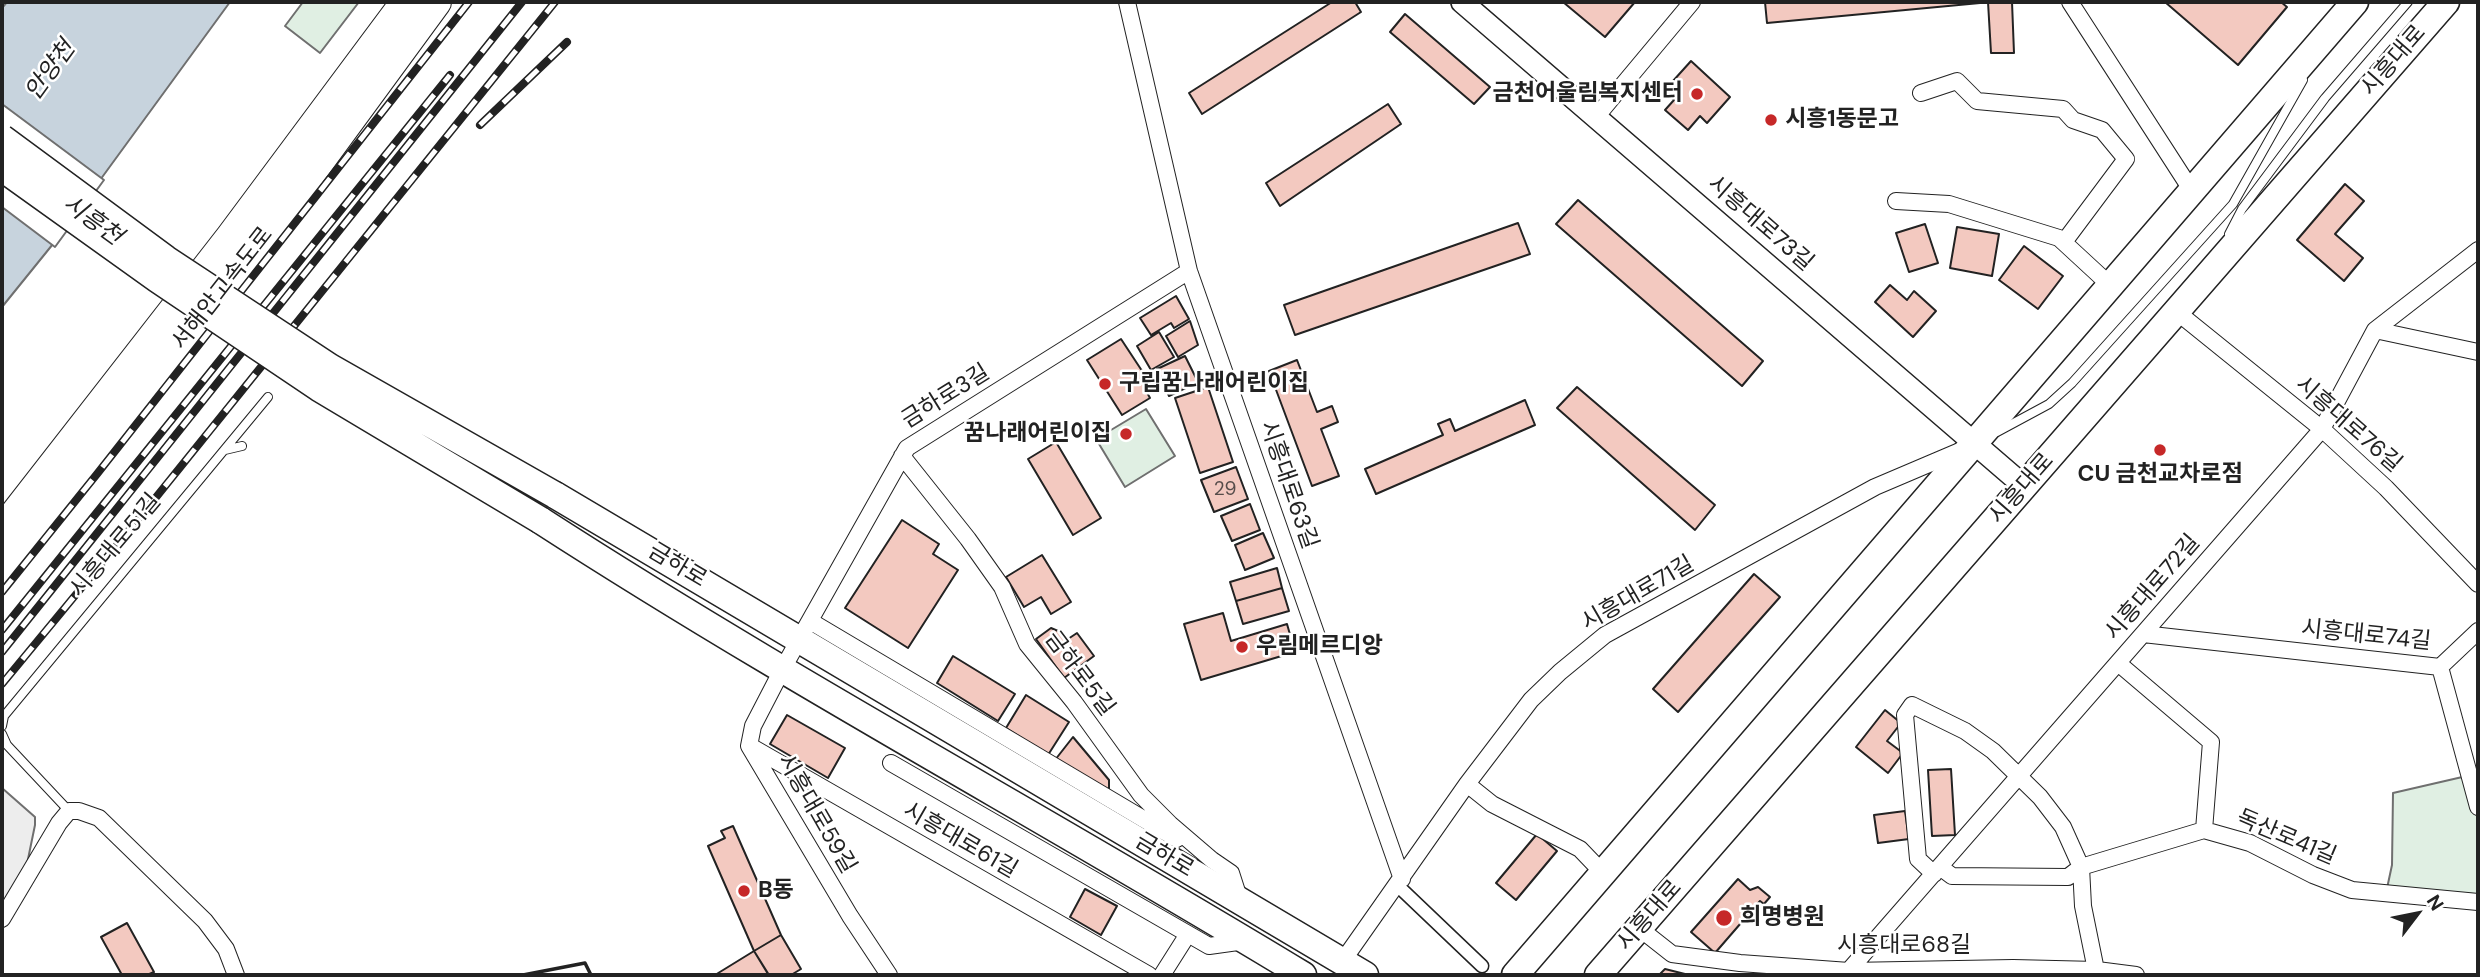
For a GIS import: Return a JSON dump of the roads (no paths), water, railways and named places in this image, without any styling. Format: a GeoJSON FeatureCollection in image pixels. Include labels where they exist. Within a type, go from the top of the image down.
{"type":"FeatureCollection","features":[{"type":"Feature","properties":{"kind":"highway","name":"서해안고속도로"},"geometry":{"type":"LineString","coordinates":[[2,531],[231,237],[406,2]]}},
{"type":"Feature","properties":{"kind":"highway","name":"서해안고속도로"},"geometry":{"type":"LineString","coordinates":[[2,570],[252,253],[436,2]]}},
{"type":"Feature","properties":{"kind":"main road"},"geometry":{"type":"LineString","coordinates":[[1515,975],[2354,2]]}},
{"type":"Feature","properties":{"kind":"main road","name":"시흥대로"},"geometry":{"type":"LineString","coordinates":[[1598,975],[2446,2]]}},
{"type":"Feature","properties":{"kind":"main road","name":"금하로"},"geometry":{"type":"LineString","coordinates":[[2,138],[166,259],[330,368],[555,495],[805,630],[1240,901],[1365,975]]}},
{"type":"Feature","properties":{"kind":"main road","name":"금하로"},"geometry":{"type":"LineString","coordinates":[[2,168],[157,279],[319,388],[540,520],[782,670],[1303,975]]}},
{"type":"Feature","properties":{"kind":"street","name":"시흥대로63길"},"geometry":{"type":"LineString","coordinates":[[1127,2],[1189,271],[1399,882]]}},
{"type":"Feature","properties":{"kind":"street","name":"시흥대로73길"},"geometry":{"type":"LineString","coordinates":[[1462,2],[2024,486]]}},
{"type":"Feature","properties":{"kind":"street"},"geometry":{"type":"LineString","coordinates":[[1596,117],[1692,2]]}},
{"type":"Feature","properties":{"kind":"street"},"geometry":{"type":"LineString","coordinates":[[2070,2],[2192,191]]}},
{"type":"Feature","properties":{"kind":"street"},"geometry":{"type":"LineString","coordinates":[[1922,93],[1957,81],[1977,101],[2063,109],[2073,120],[2102,130],[2126,159],[2064,242]]}},
{"type":"Feature","properties":{"kind":"street"},"geometry":{"type":"LineString","coordinates":[[1896,201],[1948,204],[2059,238],[2111,286]]}},
{"type":"Feature","properties":{"kind":"street"},"geometry":{"type":"LineString","coordinates":[[2375,330],[2478,250]]}},
{"type":"Feature","properties":{"kind":"street","name":"금하로3길"},"geometry":{"type":"LineString","coordinates":[[782,670],[907,448],[1189,271]]}},
{"type":"Feature","properties":{"kind":"street","name":"시흥대로76길"},"geometry":{"type":"LineString","coordinates":[[2177,312],[2322,429],[2386,488],[2478,584]]}},
{"type":"Feature","properties":{"kind":"street"},"geometry":{"type":"LineString","coordinates":[[2375,330],[2478,352]]}},
{"type":"Feature","properties":{"kind":"street","name":"시흥대로72길"},"geometry":{"type":"LineString","coordinates":[[1847,973],[2322,429],[2375,330]]}},
{"type":"Feature","properties":{"kind":"street","name":"시흥대로71길"},"geometry":{"type":"LineString","coordinates":[[1399,882],[1467,784],[1531,700],[1605,635],[1875,487],[1975,444]]}},
{"type":"Feature","properties":{"kind":"street","name":"금하로5길"},"geometry":{"type":"LineString","coordinates":[[902,456],[1002,587],[1027,644],[1141,795],[1212,860],[1231,873],[1240,901]]}},
{"type":"Feature","properties":{"kind":"street"},"geometry":{"type":"LineString","coordinates":[[805,630],[1212,860]]}},
{"type":"Feature","properties":{"kind":"street"},"geometry":{"type":"LineString","coordinates":[[2440,667],[2478,631]]}},
{"type":"Feature","properties":{"kind":"street","name":"시흥대로74길"},"geometry":{"type":"LineString","coordinates":[[2143,634],[2440,667],[2474,772],[2478,807]]}},
{"type":"Feature","properties":{"kind":"street"},"geometry":{"type":"LineString","coordinates":[[2118,663],[2211,742],[2204,830]]}},
{"type":"Feature","properties":{"kind":"street","name":"시흥대로59길"},"geometry":{"type":"LineString","coordinates":[[782,670],[753,726],[750,746],[828,881],[888,975]]}},
{"type":"Feature","properties":{"kind":"street"},"geometry":{"type":"LineString","coordinates":[[1937,870],[1918,859],[1905,715],[1912,705],[1965,731],[1993,751],[2040,797],[2063,827],[2081,867],[2082,906],[2097,973]]}},
{"type":"Feature","properties":{"kind":"street","name":"시흥대로61길"},"geometry":{"type":"LineString","coordinates":[[750,746],[1149,975]]}},
{"type":"Feature","properties":{"kind":"street"},"geometry":{"type":"LineString","coordinates":[[891,763],[1209,946],[1246,941]]}},
{"type":"Feature","properties":{"kind":"street"},"geometry":{"type":"LineString","coordinates":[[1467,784],[1492,804],[1580,849],[1604,873]]}},
{"type":"Feature","properties":{"kind":"street"},"geometry":{"type":"LineString","coordinates":[[2,919],[69,810],[79,811],[99,818],[205,920],[226,949],[236,975]]}},
{"type":"Feature","properties":{"kind":"street","name":"독산로41길"},"geometry":{"type":"LineString","coordinates":[[1937,870],[1952,876],[2067,877],[2081,867],[2204,830],[2250,843],[2313,875],[2352,890],[2478,902]]}},
{"type":"Feature","properties":{"kind":"street"},"geometry":{"type":"LineString","coordinates":[[1342,962],[1399,882],[1482,966]]}},
{"type":"Feature","properties":{"kind":"street","name":"시흥대로68길"},"geometry":{"type":"LineString","coordinates":[[1639,928],[1672,954],[1740,963],[1847,973],[2013,968],[2136,975]]}},
{"type":"Feature","properties":{"kind":"street"},"geometry":{"type":"LineString","coordinates":[[1163,975],[1188,934]]}},
{"type":"Feature","properties":{"kind":"lane"},"geometry":{"type":"LineString","coordinates":[[2209,274],[2242,209],[2325,98],[2408,2]]}},
{"type":"Feature","properties":{"kind":"lane"},"geometry":{"type":"LineString","coordinates":[[1975,444],[2049,404],[2072,383],[2233,204],[2332,29]]}},
{"type":"Feature","properties":{"kind":"lane","name":"시흥대로51길"},"geometry":{"type":"LineString","coordinates":[[2,726],[5,716],[268,397]]}},
{"type":"Feature","properties":{"kind":"lane"},"geometry":{"type":"LineString","coordinates":[[226,450],[242,446]]}},
{"type":"Feature","properties":{"kind":"lane"},"geometry":{"type":"LineString","coordinates":[[2,734],[7,746],[69,810]]}},
{"type":"Feature","properties":{"kind":"water","name":"안양천"},"geometry":{"type":"Polygon","coordinates":[[[7,2],[230,2],[57,239],[2,307],[2,8],[7,2]]]}},
{"type":"Feature","properties":{"kind":"railway"},"geometry":{"type":"LineString","coordinates":[[2,592],[469,2]]}},
{"type":"Feature","properties":{"kind":"railway"},"geometry":{"type":"LineString","coordinates":[[2,652],[522,2]]}},
{"type":"Feature","properties":{"kind":"railway"},"geometry":{"type":"LineString","coordinates":[[2,684],[555,2]]}},
{"type":"Feature","properties":{"kind":"railway"},"geometry":{"type":"LineString","coordinates":[[480,125],[567,42]]}},
{"type":"Feature","properties":{"kind":"railway"},"geometry":{"type":"LineString","coordinates":[[2,630],[450,75]]}},
{"type":"Feature","properties":{"kind":"place","name":"금천어울림복지센터"},"geometry":{"type":"Point","coordinates":[1697,94]}},
{"type":"Feature","properties":{"kind":"place","name":"시흥1동문고"},"geometry":{"type":"Point","coordinates":[1771,120]}},
{"type":"Feature","properties":{"kind":"place","name":"구립꿈나래어린이집"},"geometry":{"type":"Point","coordinates":[1105,384]}},
{"type":"Feature","properties":{"kind":"place","name":"꿈나래어린이집"},"geometry":{"type":"Point","coordinates":[1126,434]}},
{"type":"Feature","properties":{"kind":"place","name":"CU 금천교차로점"},"geometry":{"type":"Point","coordinates":[2160,450]}},
{"type":"Feature","properties":{"kind":"place","name":"우림메르디앙"},"geometry":{"type":"Point","coordinates":[1242,647]}},
{"type":"Feature","properties":{"kind":"place","name":"B동"},"geometry":{"type":"Point","coordinates":[744,891]}},
{"type":"Feature","properties":{"kind":"place","name":"희명병원"},"geometry":{"type":"Point","coordinates":[1724,918]}},
{"type":"Feature","properties":{"kind":"water label","name":"시흥천"},"geometry":{"type":"Point","coordinates":[92,221]}}]}
